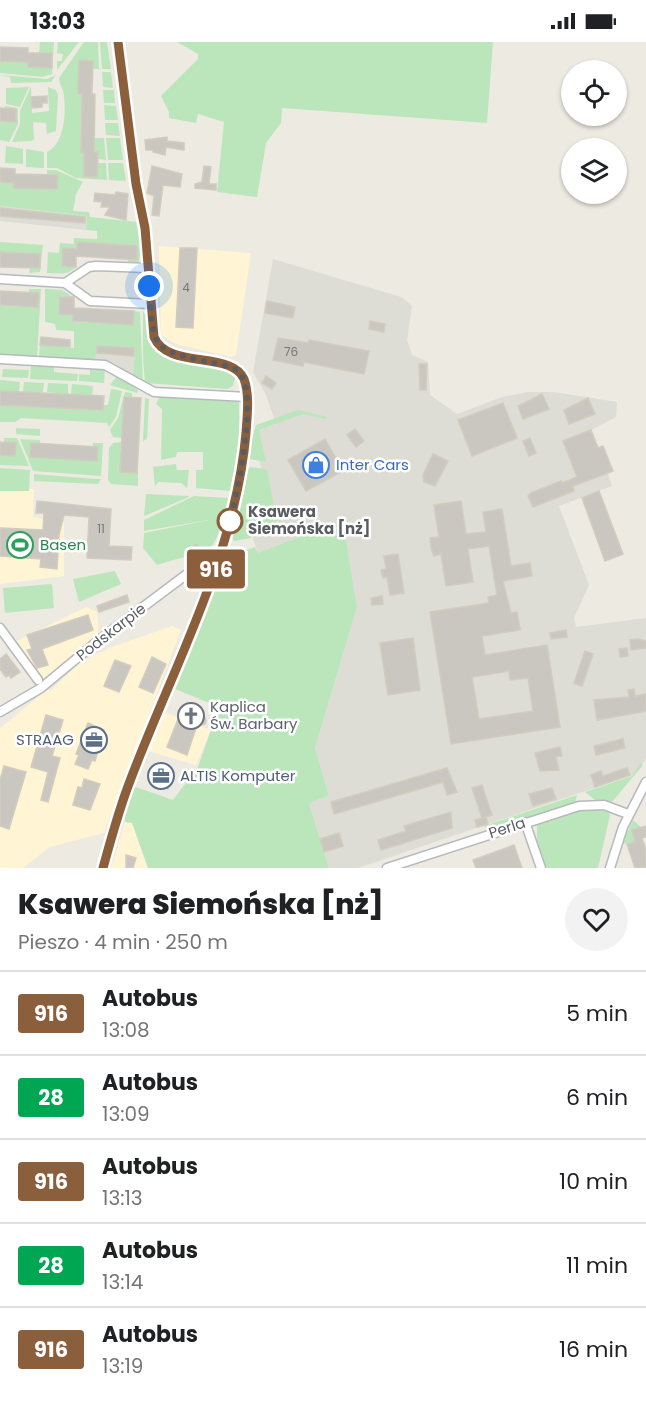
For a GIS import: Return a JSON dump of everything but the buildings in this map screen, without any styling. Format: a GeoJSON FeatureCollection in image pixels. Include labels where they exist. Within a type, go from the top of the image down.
{"type":"FeatureCollection","features":[{"type":"Feature","properties":{"kind":"street"},"geometry":{"type":"LineString","coordinates":[[103,868],[129,783],[222,552],[242,462],[247,396],[243,379],[234,369],[172,354],[160,347],[152,330],[145,228],[136,184],[118,42]]}},
{"type":"Feature","properties":{"kind":"street"},"geometry":{"type":"LineString","coordinates":[[65,283],[89,267],[148,268]]}},
{"type":"Feature","properties":{"kind":"street"},"geometry":{"type":"LineString","coordinates":[[0,279],[65,283],[90,301],[150,304]]}},
{"type":"Feature","properties":{"kind":"street"},"geometry":{"type":"LineString","coordinates":[[0,358],[105,365],[154,392],[247,396]]}},
{"type":"Feature","properties":{"kind":"street","name":"Podskarpie"},"geometry":{"type":"LineString","coordinates":[[0,712],[41,688],[99,640],[214,553],[222,552]]}},
{"type":"Feature","properties":{"kind":"street"},"geometry":{"type":"LineString","coordinates":[[0,628],[3,640],[38,680]]}},
{"type":"Feature","properties":{"kind":"street"},"geometry":{"type":"LineString","coordinates":[[610,868],[628,814],[646,782]]}},
{"type":"Feature","properties":{"kind":"street","name":"Perla"},"geometry":{"type":"LineString","coordinates":[[387,868],[584,805],[609,806],[628,814]]}},
{"type":"Feature","properties":{"kind":"street"},"geometry":{"type":"LineString","coordinates":[[525,822],[541,868]]}},
{"type":"Feature","properties":{"kind":"shaded area"},"geometry":{"type":"Polygon","coordinates":[[[0,206],[87,216],[86,230],[0,221],[0,206]]]}},
{"type":"Feature","properties":{"kind":"shaded area"},"geometry":{"type":"Polygon","coordinates":[[[159,246],[251,253],[236,355],[231,357],[176,344],[161,335],[159,246]]]}},
{"type":"Feature","properties":{"kind":"shaded area"},"geometry":{"type":"Polygon","coordinates":[[[273,259],[401,297],[412,306],[407,340],[412,355],[428,362],[430,395],[457,414],[502,397],[528,392],[554,392],[617,402],[616,417],[591,430],[598,448],[603,446],[613,471],[608,473],[612,486],[559,506],[589,585],[574,618],[576,627],[646,618],[646,759],[633,775],[358,868],[329,868],[309,803],[329,796],[315,748],[357,607],[343,521],[258,553],[251,533],[277,521],[259,461],[259,430],[276,424],[266,395],[253,372],[273,259]]]}},
{"type":"Feature","properties":{"kind":"shaded area"},"geometry":{"type":"Polygon","coordinates":[[[96,346],[135,348],[133,376],[114,363],[95,360],[96,346]]]}},
{"type":"Feature","properties":{"kind":"shaded area"},"geometry":{"type":"Polygon","coordinates":[[[0,486],[34,489],[33,517],[64,522],[64,576],[0,584],[0,486]]]}},
{"type":"Feature","properties":{"kind":"shaded area"},"geometry":{"type":"Polygon","coordinates":[[[86,607],[97,612],[99,636],[44,679],[17,641],[86,607]]]}},
{"type":"Feature","properties":{"kind":"shaded area"},"geometry":{"type":"Polygon","coordinates":[[[172,626],[181,630],[104,833],[50,847],[23,868],[0,868],[0,728],[48,689],[50,691],[79,663],[109,648],[172,626]]]}},
{"type":"Feature","properties":{"kind":"shaded area"},"geometry":{"type":"Polygon","coordinates":[[[164,712],[211,730],[196,765],[148,751],[164,712]]]}},
{"type":"Feature","properties":{"kind":"shaded area"},"geometry":{"type":"Polygon","coordinates":[[[125,822],[132,823],[148,868],[111,868],[125,822]]]}},
{"type":"Feature","properties":{"kind":"green space"},"geometry":{"type":"Polygon","coordinates":[[[40,42],[54,42],[52,74],[42,77],[0,73],[0,61],[28,62],[28,67],[52,68],[52,54],[39,53],[40,42]]]}},
{"type":"Feature","properties":{"kind":"green space"},"geometry":{"type":"Polygon","coordinates":[[[58,42],[79,42],[57,70],[57,61],[62,61],[63,54],[57,53],[58,42]]]}},
{"type":"Feature","properties":{"kind":"green space"},"geometry":{"type":"Polygon","coordinates":[[[84,42],[98,42],[99,69],[93,69],[93,61],[79,61],[78,94],[82,94],[81,152],[84,152],[85,176],[97,177],[98,163],[106,163],[107,180],[76,178],[57,168],[47,168],[47,152],[58,142],[63,125],[64,98],[59,78],[84,42]]]}},
{"type":"Feature","properties":{"kind":"green space"},"geometry":{"type":"Polygon","coordinates":[[[100,42],[107,42],[111,69],[102,69],[100,42]]]}},
{"type":"Feature","properties":{"kind":"green space"},"geometry":{"type":"Polygon","coordinates":[[[177,42],[493,42],[487,123],[282,108],[281,123],[266,143],[257,197],[217,192],[224,122],[198,114],[196,123],[169,118],[169,112],[161,96],[198,59],[198,54],[177,42]]]}},
{"type":"Feature","properties":{"kind":"green space"},"geometry":{"type":"Polygon","coordinates":[[[102,72],[111,72],[113,88],[103,87],[102,72]]]}},
{"type":"Feature","properties":{"kind":"green space"},"geometry":{"type":"Polygon","coordinates":[[[0,75],[47,79],[56,75],[51,82],[11,83],[10,77],[0,75]]]}},
{"type":"Feature","properties":{"kind":"green space"},"geometry":{"type":"Polygon","coordinates":[[[31,86],[32,113],[49,111],[48,87],[56,90],[58,95],[56,131],[47,134],[46,123],[33,122],[34,139],[32,141],[12,142],[20,124],[20,111],[31,86]]]}},
{"type":"Feature","properties":{"kind":"green space"},"geometry":{"type":"Polygon","coordinates":[[[29,87],[20,107],[6,104],[6,88],[29,87]]]}},
{"type":"Feature","properties":{"kind":"green space"},"geometry":{"type":"Polygon","coordinates":[[[103,90],[114,90],[115,103],[104,103],[103,90]]]}},
{"type":"Feature","properties":{"kind":"green space"},"geometry":{"type":"Polygon","coordinates":[[[104,105],[116,106],[118,120],[105,120],[104,105]]]}},
{"type":"Feature","properties":{"kind":"green space"},"geometry":{"type":"Polygon","coordinates":[[[5,106],[18,108],[18,124],[9,142],[0,140],[0,122],[16,122],[16,109],[5,108],[5,106]]]}},
{"type":"Feature","properties":{"kind":"green space"},"geometry":{"type":"Polygon","coordinates":[[[105,123],[118,123],[120,136],[106,135],[105,123]]]}},
{"type":"Feature","properties":{"kind":"green space"},"geometry":{"type":"Polygon","coordinates":[[[94,138],[104,138],[106,160],[98,159],[98,152],[94,152],[94,138]]]}},
{"type":"Feature","properties":{"kind":"green space"},"geometry":{"type":"Polygon","coordinates":[[[106,138],[120,138],[123,160],[108,160],[106,138]]]}},
{"type":"Feature","properties":{"kind":"green space"},"geometry":{"type":"Polygon","coordinates":[[[6,146],[23,149],[23,164],[5,163],[6,146]]]}},
{"type":"Feature","properties":{"kind":"green space"},"geometry":{"type":"Polygon","coordinates":[[[26,149],[44,152],[44,168],[26,167],[26,149]]]}},
{"type":"Feature","properties":{"kind":"green space"},"geometry":{"type":"Polygon","coordinates":[[[108,163],[123,163],[126,181],[109,180],[108,163]]]}},
{"type":"Feature","properties":{"kind":"green space"},"geometry":{"type":"Polygon","coordinates":[[[47,170],[56,170],[83,182],[76,194],[73,211],[89,212],[90,217],[136,222],[141,246],[139,262],[128,262],[128,259],[137,259],[137,246],[77,242],[77,249],[63,249],[62,266],[76,267],[66,273],[47,273],[48,252],[59,253],[60,243],[74,244],[74,238],[97,239],[97,231],[86,230],[87,216],[0,206],[0,183],[14,183],[15,188],[57,189],[58,175],[47,174],[47,170]]]}},
{"type":"Feature","properties":{"kind":"green space"},"geometry":{"type":"Polygon","coordinates":[[[0,242],[43,245],[40,272],[29,273],[30,268],[40,268],[40,254],[0,252],[0,242]]]}},
{"type":"Feature","properties":{"kind":"green space"},"geometry":{"type":"Polygon","coordinates":[[[29,289],[41,289],[37,357],[0,355],[0,306],[38,307],[38,293],[29,292],[29,289]]]}},
{"type":"Feature","properties":{"kind":"green space"},"geometry":{"type":"Polygon","coordinates":[[[45,289],[62,290],[70,295],[71,297],[60,296],[59,314],[73,315],[73,322],[133,325],[134,311],[140,312],[143,383],[133,376],[135,348],[97,346],[95,360],[39,357],[40,345],[74,348],[74,331],[56,330],[55,324],[45,322],[45,289]]]}},
{"type":"Feature","properties":{"kind":"green space"},"geometry":{"type":"Polygon","coordinates":[[[143,311],[150,343],[160,354],[171,359],[218,368],[235,378],[233,386],[227,389],[145,383],[143,311]]]}},
{"type":"Feature","properties":{"kind":"green space"},"geometry":{"type":"Polygon","coordinates":[[[31,365],[54,366],[54,372],[78,374],[77,381],[30,379],[31,365]]]}},
{"type":"Feature","properties":{"kind":"green space"},"geometry":{"type":"Polygon","coordinates":[[[90,368],[105,370],[104,383],[79,381],[79,374],[90,375],[90,368]]]}},
{"type":"Feature","properties":{"kind":"green space"},"geometry":{"type":"Polygon","coordinates":[[[3,369],[29,370],[28,378],[2,377],[3,369]]]}},
{"type":"Feature","properties":{"kind":"green space"},"geometry":{"type":"Polygon","coordinates":[[[117,376],[138,390],[137,393],[110,385],[117,376]]]}},
{"type":"Feature","properties":{"kind":"green space"},"geometry":{"type":"Polygon","coordinates":[[[0,380],[20,382],[19,392],[0,391],[0,380]]]}},
{"type":"Feature","properties":{"kind":"green space"},"geometry":{"type":"Polygon","coordinates":[[[24,382],[44,383],[43,392],[23,392],[24,382]]]}},
{"type":"Feature","properties":{"kind":"green space"},"geometry":{"type":"Polygon","coordinates":[[[48,383],[68,384],[68,394],[47,392],[48,383]]]}},
{"type":"Feature","properties":{"kind":"green space"},"geometry":{"type":"Polygon","coordinates":[[[72,384],[93,386],[92,395],[71,394],[72,384]]]}},
{"type":"Feature","properties":{"kind":"green space"},"geometry":{"type":"Polygon","coordinates":[[[111,389],[122,391],[116,417],[109,427],[107,423],[21,418],[15,422],[0,422],[0,405],[103,410],[104,405],[108,405],[111,389]]]}},
{"type":"Feature","properties":{"kind":"green space"},"geometry":{"type":"Polygon","coordinates":[[[125,392],[132,393],[132,397],[124,397],[122,438],[113,437],[110,430],[118,418],[125,392]]]}},
{"type":"Feature","properties":{"kind":"green space"},"geometry":{"type":"Polygon","coordinates":[[[164,396],[239,402],[239,442],[230,491],[196,488],[196,470],[203,470],[203,452],[177,452],[176,457],[161,460],[162,409],[156,404],[159,398],[164,396]]]}},
{"type":"Feature","properties":{"kind":"green space"},"geometry":{"type":"Polygon","coordinates":[[[145,398],[149,399],[147,439],[143,441],[145,398]]]}},
{"type":"Feature","properties":{"kind":"green space"},"geometry":{"type":"Polygon","coordinates":[[[298,410],[327,417],[326,419],[303,414],[259,430],[266,462],[250,459],[248,454],[256,425],[298,410]]]}},
{"type":"Feature","properties":{"kind":"green space"},"geometry":{"type":"Polygon","coordinates":[[[16,428],[40,429],[40,436],[16,434],[16,428]]]}},
{"type":"Feature","properties":{"kind":"green space"},"geometry":{"type":"Polygon","coordinates":[[[4,438],[17,438],[29,466],[0,465],[0,455],[16,443],[4,442],[4,438]]]}},
{"type":"Feature","properties":{"kind":"green space"},"geometry":{"type":"Polygon","coordinates":[[[20,439],[40,440],[40,443],[31,443],[97,461],[98,447],[93,446],[93,443],[103,443],[101,476],[33,471],[20,439]]]}},
{"type":"Feature","properties":{"kind":"green space"},"geometry":{"type":"Polygon","coordinates":[[[121,442],[120,472],[138,473],[138,486],[111,484],[108,480],[109,448],[113,443],[121,442]]]}},
{"type":"Feature","properties":{"kind":"green space"},"geometry":{"type":"Polygon","coordinates":[[[176,464],[177,470],[189,470],[187,488],[181,483],[158,482],[155,487],[153,467],[176,464]]]}},
{"type":"Feature","properties":{"kind":"green space"},"geometry":{"type":"Polygon","coordinates":[[[250,467],[267,469],[277,522],[251,533],[252,538],[234,541],[231,536],[245,472],[250,467]]]}},
{"type":"Feature","properties":{"kind":"green space"},"geometry":{"type":"Polygon","coordinates":[[[0,468],[30,470],[29,491],[0,491],[0,468]]]}},
{"type":"Feature","properties":{"kind":"green space"},"geometry":{"type":"Polygon","coordinates":[[[34,474],[101,479],[98,484],[34,481],[34,474]]]}},
{"type":"Feature","properties":{"kind":"green space"},"geometry":{"type":"Polygon","coordinates":[[[146,494],[189,496],[189,497],[144,516],[146,494]]]}},
{"type":"Feature","properties":{"kind":"green space"},"geometry":{"type":"Polygon","coordinates":[[[194,496],[228,498],[214,543],[201,553],[157,565],[143,548],[144,533],[214,519],[144,531],[144,520],[194,496]]]}},
{"type":"Feature","properties":{"kind":"green space"},"geometry":{"type":"Polygon","coordinates":[[[343,521],[357,607],[315,748],[329,796],[309,803],[329,868],[148,868],[132,823],[125,822],[124,813],[133,786],[173,800],[198,767],[219,707],[173,688],[226,557],[255,547],[258,553],[313,532],[315,528],[343,521]]]}},
{"type":"Feature","properties":{"kind":"green space"},"geometry":{"type":"Polygon","coordinates":[[[115,571],[121,584],[79,602],[73,579],[115,571]]]}},
{"type":"Feature","properties":{"kind":"green space"},"geometry":{"type":"Polygon","coordinates":[[[52,584],[54,608],[5,613],[3,588],[52,584]]]}},
{"type":"Feature","properties":{"kind":"green space"},"geometry":{"type":"Polygon","coordinates":[[[641,763],[643,765],[612,802],[595,800],[585,792],[632,776],[641,763]]]}},
{"type":"Feature","properties":{"kind":"green space"},"geometry":{"type":"Polygon","coordinates":[[[577,795],[575,803],[493,828],[484,826],[577,795]]]}},
{"type":"Feature","properties":{"kind":"green space"},"geometry":{"type":"Polygon","coordinates":[[[600,809],[608,811],[610,815],[598,868],[546,868],[537,841],[537,825],[577,811],[600,809]]]}},
{"type":"Feature","properties":{"kind":"green space"},"geometry":{"type":"Polygon","coordinates":[[[633,820],[641,827],[632,830],[635,842],[622,844],[633,820]]]}},
{"type":"Feature","properties":{"kind":"bus line","name":"916"},"geometry":{"type":"LineString","coordinates":[[103,868],[129,783],[222,552],[245,445],[247,409],[246,385],[240,372],[228,366],[172,354],[160,347],[154,337],[145,228],[136,184],[118,42]]}},
{"type":"Feature","properties":{"kind":"place","name":"Inter Cars"},"geometry":{"type":"Point","coordinates":[316,465]}},
{"type":"Feature","properties":{"kind":"place","name":"Ksawera Siemońska [nż]"},"geometry":{"type":"Point","coordinates":[230,521]}},
{"type":"Feature","properties":{"kind":"place","name":"Basen"},"geometry":{"type":"Point","coordinates":[20,545]}},
{"type":"Feature","properties":{"kind":"place","name":"Kaplica Św. Barbary"},"geometry":{"type":"Point","coordinates":[191,716]}},
{"type":"Feature","properties":{"kind":"place","name":"STRAAG"},"geometry":{"type":"Point","coordinates":[94,740]}},
{"type":"Feature","properties":{"kind":"place","name":"ALTIS Komputer"},"geometry":{"type":"Point","coordinates":[161,776]}},
{"type":"Feature","properties":{"kind":"route"},"geometry":{"type":"LineString","coordinates":[[149,286],[152,330],[160,347],[172,354],[228,366],[240,372],[246,385],[245,445],[229,525],[230,521]]}}]}
